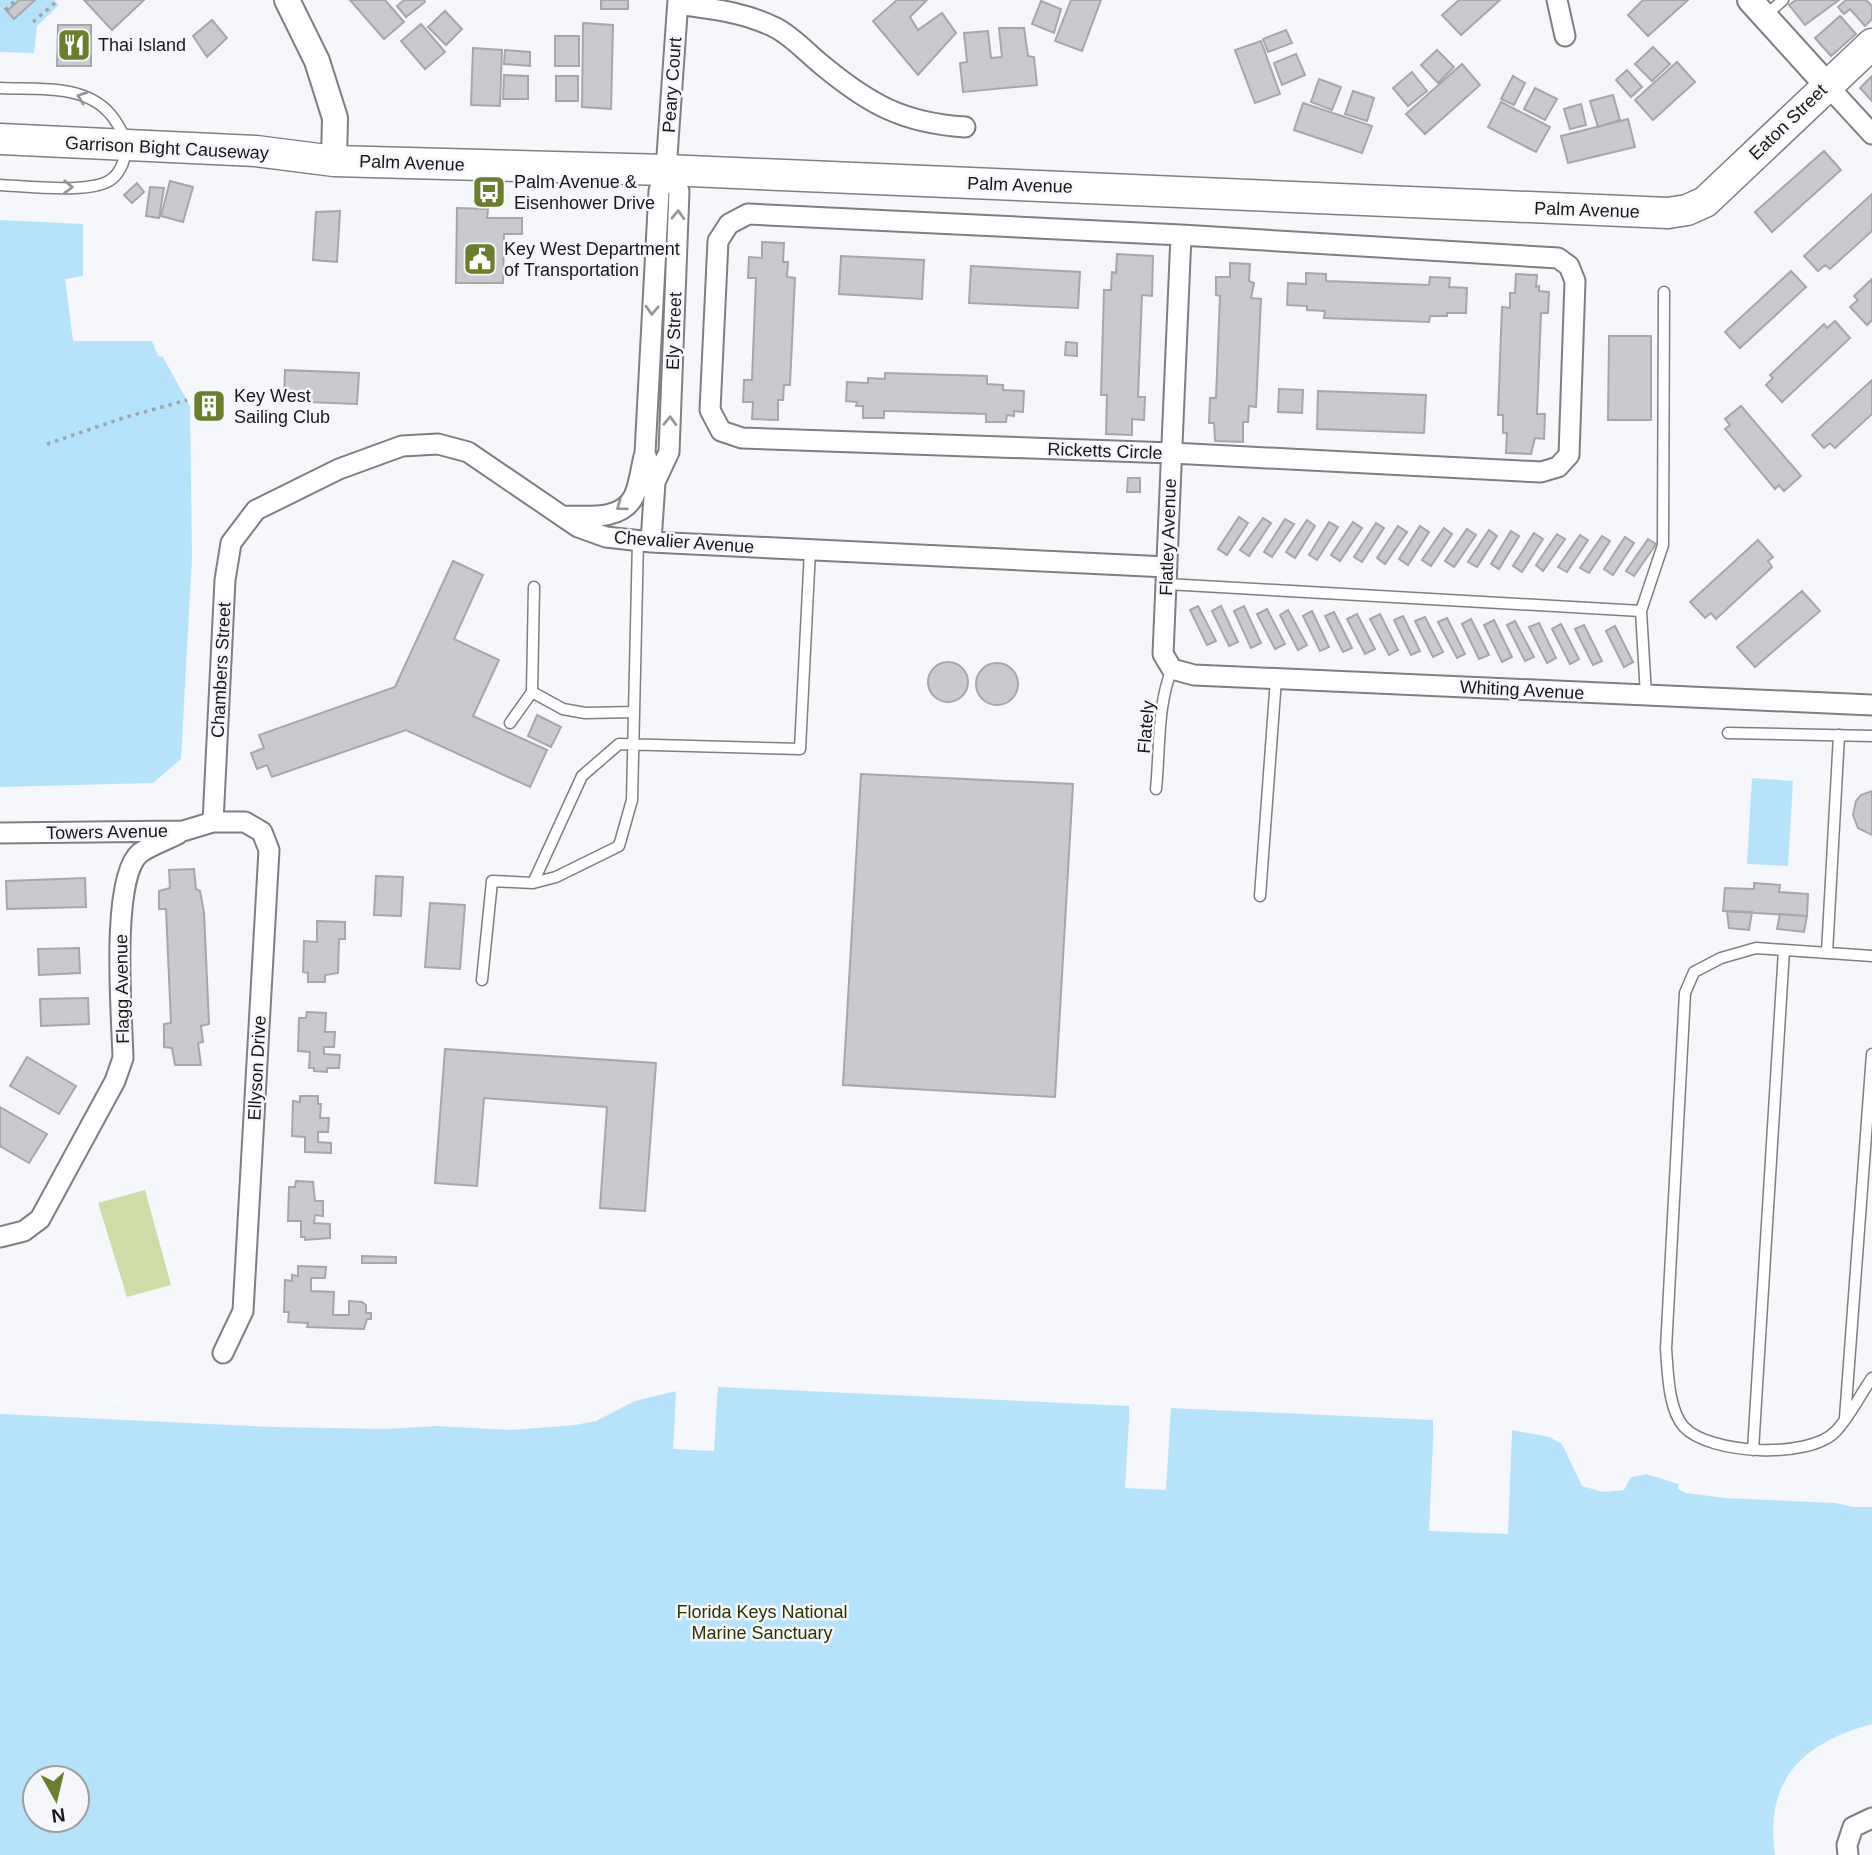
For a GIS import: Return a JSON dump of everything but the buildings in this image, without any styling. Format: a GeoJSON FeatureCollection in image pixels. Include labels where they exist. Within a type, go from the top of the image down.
{"type":"FeatureCollection","features":[{"type":"Feature","properties":{"kind":"main road","name":"Eaton Street"},"geometry":{"type":"LineString","coordinates":[[1704,201],[1872,44]]}},
{"type":"Feature","properties":{"kind":"main road","name":"Garrison Bight Causeway"},"geometry":{"type":"LineString","coordinates":[[0,139],[256,151],[334,161]]}},
{"type":"Feature","properties":{"kind":"main road","name":"Palm Avenue"},"geometry":{"type":"LineString","coordinates":[[334,161],[666,170],[1668,213],[1687,210],[1704,201]]}},
{"type":"Feature","properties":{"kind":"street"},"geometry":{"type":"LineString","coordinates":[[287,0],[317,61],[335,118],[334,161]]}},
{"type":"Feature","properties":{"kind":"street"},"geometry":{"type":"LineString","coordinates":[[1557,0],[1565,36]]}},
{"type":"Feature","properties":{"kind":"street"},"geometry":{"type":"LineString","coordinates":[[678,2],[738,12],[778,29],[846,85],[901,116],[933,125],[965,127]]}},
{"type":"Feature","properties":{"kind":"street","name":"Peary Court"},"geometry":{"type":"LineString","coordinates":[[666,170],[678,2]]}},
{"type":"Feature","properties":{"kind":"street"},"geometry":{"type":"LineString","coordinates":[[1766,5],[1827,85],[1872,134]]}},
{"type":"Feature","properties":{"kind":"street","name":"Ely Street"},"geometry":{"type":"LineString","coordinates":[[563,516],[601,517],[618,512],[634,497],[645,453],[659,191],[666,170]]}},
{"type":"Feature","properties":{"kind":"street","name":"Ely Street"},"geometry":{"type":"LineString","coordinates":[[645,541],[655,482],[669,452],[679,191],[666,170]]}},
{"type":"Feature","properties":{"kind":"street","name":"Ricketts Circle"},"geometry":{"type":"LineString","coordinates":[[748,214],[1181,234],[1558,258],[1569,266],[1576,281],[1569,455],[1558,467],[1541,472],[1172,453],[742,438],[721,431],[710,411],[719,240],[729,224],[748,214]]}},
{"type":"Feature","properties":{"kind":"street","name":"Flatley Avenue"},"geometry":{"type":"LineString","coordinates":[[1172,669],[1163,654],[1181,234]]}},
{"type":"Feature","properties":{"kind":"street"},"geometry":{"type":"LineString","coordinates":[[655,251],[677,252]]}},
{"type":"Feature","properties":{"kind":"street"},"geometry":{"type":"LineString","coordinates":[[650,356],[673,357]]}},
{"type":"Feature","properties":{"kind":"street","name":"Chevalier Avenue"},"geometry":{"type":"LineString","coordinates":[[245,522],[256,510],[339,469],[402,446],[438,444],[468,452],[578,527],[606,537],[1167,576]]}},
{"type":"Feature","properties":{"kind":"street","name":"Ely Street"},"geometry":{"type":"LineString","coordinates":[[645,453],[655,482]]}},
{"type":"Feature","properties":{"kind":"street","name":"Chambers Street"},"geometry":{"type":"LineString","coordinates":[[213,822],[225,580],[231,542],[245,522]]}},
{"type":"Feature","properties":{"kind":"street","name":"Whiting Avenue"},"geometry":{"type":"LineString","coordinates":[[1172,669],[1194,675],[1872,705]]}},
{"type":"Feature","properties":{"kind":"street","name":"Towers Avenue"},"geometry":{"type":"LineString","coordinates":[[0,834],[183,831],[213,822]]}},
{"type":"Feature","properties":{"kind":"street","name":"Ellyson Drive"},"geometry":{"type":"LineString","coordinates":[[213,822],[245,822],[262,832],[269,850],[243,1311],[223,1353]]}},
{"type":"Feature","properties":{"kind":"street","name":"Flagg Avenue"},"geometry":{"type":"LineString","coordinates":[[0,1237],[24,1231],[40,1219],[115,1081],[123,1058],[121,910],[128,873],[139,853],[183,831]]}},
{"type":"Feature","properties":{"kind":"street"},"geometry":{"type":"LineString","coordinates":[[1848,1855],[1847,1845],[1853,1827],[1872,1818]]}},
{"type":"Feature","properties":{"kind":"lane"},"geometry":{"type":"LineString","coordinates":[[0,88],[63,90],[89,97],[109,113],[128,144],[120,170],[111,181],[91,188],[0,185]]}},
{"type":"Feature","properties":{"kind":"lane"},"geometry":{"type":"LineString","coordinates":[[1646,695],[1641,611],[1663,545],[1664,292]]}},
{"type":"Feature","properties":{"kind":"lane"},"geometry":{"type":"LineString","coordinates":[[482,980],[492,881],[533,883],[556,877],[620,846],[632,800],[634,712],[645,541]]}},
{"type":"Feature","properties":{"kind":"lane"},"geometry":{"type":"LineString","coordinates":[[533,883],[582,776],[620,744],[800,749],[810,550]]}},
{"type":"Feature","properties":{"kind":"lane"},"geometry":{"type":"LineString","coordinates":[[1167,576],[1641,611]]}},
{"type":"Feature","properties":{"kind":"lane"},"geometry":{"type":"LineString","coordinates":[[510,723],[531,692],[534,587]]}},
{"type":"Feature","properties":{"kind":"lane","name":"Flately"},"geometry":{"type":"LineString","coordinates":[[1157,789],[1164,704],[1172,669]]}},
{"type":"Feature","properties":{"kind":"lane"},"geometry":{"type":"LineString","coordinates":[[1260,896],[1276,679]]}},
{"type":"Feature","properties":{"kind":"lane"},"geometry":{"type":"LineString","coordinates":[[531,692],[563,709],[585,713],[634,712]]}},
{"type":"Feature","properties":{"kind":"lane"},"geometry":{"type":"LineString","coordinates":[[1728,733],[1872,736]]}},
{"type":"Feature","properties":{"kind":"lane"},"geometry":{"type":"LineString","coordinates":[[1827,953],[1839,735]]}},
{"type":"Feature","properties":{"kind":"lane"},"geometry":{"type":"LineString","coordinates":[[1872,957],[1756,948],[1721,958],[1694,972],[1685,993],[1665,1349],[1670,1394],[1682,1425],[1700,1440],[1761,1452],[1806,1447],[1835,1433],[1872,1378]]}},
{"type":"Feature","properties":{"kind":"lane"},"geometry":{"type":"LineString","coordinates":[[1753,1450],[1784,950]]}},
{"type":"Feature","properties":{"kind":"lane"},"geometry":{"type":"LineString","coordinates":[[1845,1418],[1872,1054]]}},
{"type":"Feature","properties":{"kind":"path"},"geometry":{"type":"LineString","coordinates":[[5,10],[16,0]]}},
{"type":"Feature","properties":{"kind":"path"},"geometry":{"type":"LineString","coordinates":[[33,22],[56,2]]}},
{"type":"Feature","properties":{"kind":"path"},"geometry":{"type":"LineString","coordinates":[[47,444],[187,400]]}},
{"type":"Feature","properties":{"kind":"green space"},"geometry":{"type":"Polygon","coordinates":[[[145,1190],[171,1285],[127,1297],[98,1203],[145,1190]]]}},
{"type":"Feature","properties":{"kind":"water"},"geometry":{"type":"Polygon","coordinates":[[[0,0],[54,0],[59,5],[37,26],[34,53],[0,52],[0,0]]]}},
{"type":"Feature","properties":{"kind":"water"},"geometry":{"type":"Polygon","coordinates":[[[0,220],[83,224],[83,276],[65,279],[73,341],[152,341],[158,356],[163,357],[190,406],[192,557],[181,759],[153,783],[0,787],[0,220]]]}},
{"type":"Feature","properties":{"kind":"water"},"geometry":{"type":"Polygon","coordinates":[[[1752,778],[1793,781],[1788,866],[1747,864],[1752,778]]]}},
{"type":"Feature","properties":{"kind":"water","name":"Florida Keys National Marine Sanctuary"},"geometry":{"type":"Polygon","coordinates":[[[718,1387],[1129,1406],[1129,1416],[1169,1418],[1170,1408],[1433,1420],[1433,1433],[1512,1437],[1512,1424],[1563,1433],[1582,1475],[1603,1484],[1646,1474],[1685,1486],[1872,1496],[1872,1724],[1826,1742],[1794,1768],[1783,1785],[1776,1805],[1773,1828],[1775,1855],[0,1855],[0,1402],[523,1423],[582,1418],[628,1397],[677,1391],[718,1393],[718,1387]]]}},
{"type":"Feature","properties":{"kind":"pier"},"geometry":{"type":"Polygon","coordinates":[[[677,1382],[681,1388],[714,1390],[718,1384],[714,1451],[673,1449],[676,1391],[635,1401],[596,1421],[511,1430],[436,1426],[386,1429],[273,1427],[0,1414],[0,1398],[100,1406],[523,1420],[581,1414],[627,1394],[677,1382]]]}},
{"type":"Feature","properties":{"kind":"pier"},"geometry":{"type":"Polygon","coordinates":[[[1130,1403],[1133,1405],[1132,1413],[1167,1414],[1167,1407],[1171,1405],[1166,1490],[1125,1488],[1130,1403]]]}},
{"type":"Feature","properties":{"kind":"pier"},"geometry":{"type":"Polygon","coordinates":[[[1434,1417],[1437,1419],[1437,1429],[1508,1434],[1509,1423],[1512,1421],[1564,1429],[1585,1473],[1603,1480],[1633,1473],[1624,1490],[1603,1492],[1582,1486],[1562,1444],[1549,1437],[1512,1430],[1508,1534],[1429,1531],[1434,1417]]]}},
{"type":"Feature","properties":{"kind":"pier"},"geometry":{"type":"Polygon","coordinates":[[[1679,1481],[1872,1493],[1872,1507],[1686,1493],[1678,1489],[1679,1481]]]}},
{"type":"Feature","properties":{"kind":"place","name":"Thai Island"},"geometry":{"type":"Point","coordinates":[74,45]}},
{"type":"Feature","properties":{"kind":"place","name":"Palm Avenue & Eisenhower Drive"},"geometry":{"type":"Point","coordinates":[489,192]}},
{"type":"Feature","properties":{"kind":"place","name":"Key West Department of Transportation"},"geometry":{"type":"Point","coordinates":[480,259]}},
{"type":"Feature","properties":{"kind":"place","name":"Key West Sailing Club"},"geometry":{"type":"Point","coordinates":[209,406]}}]}
